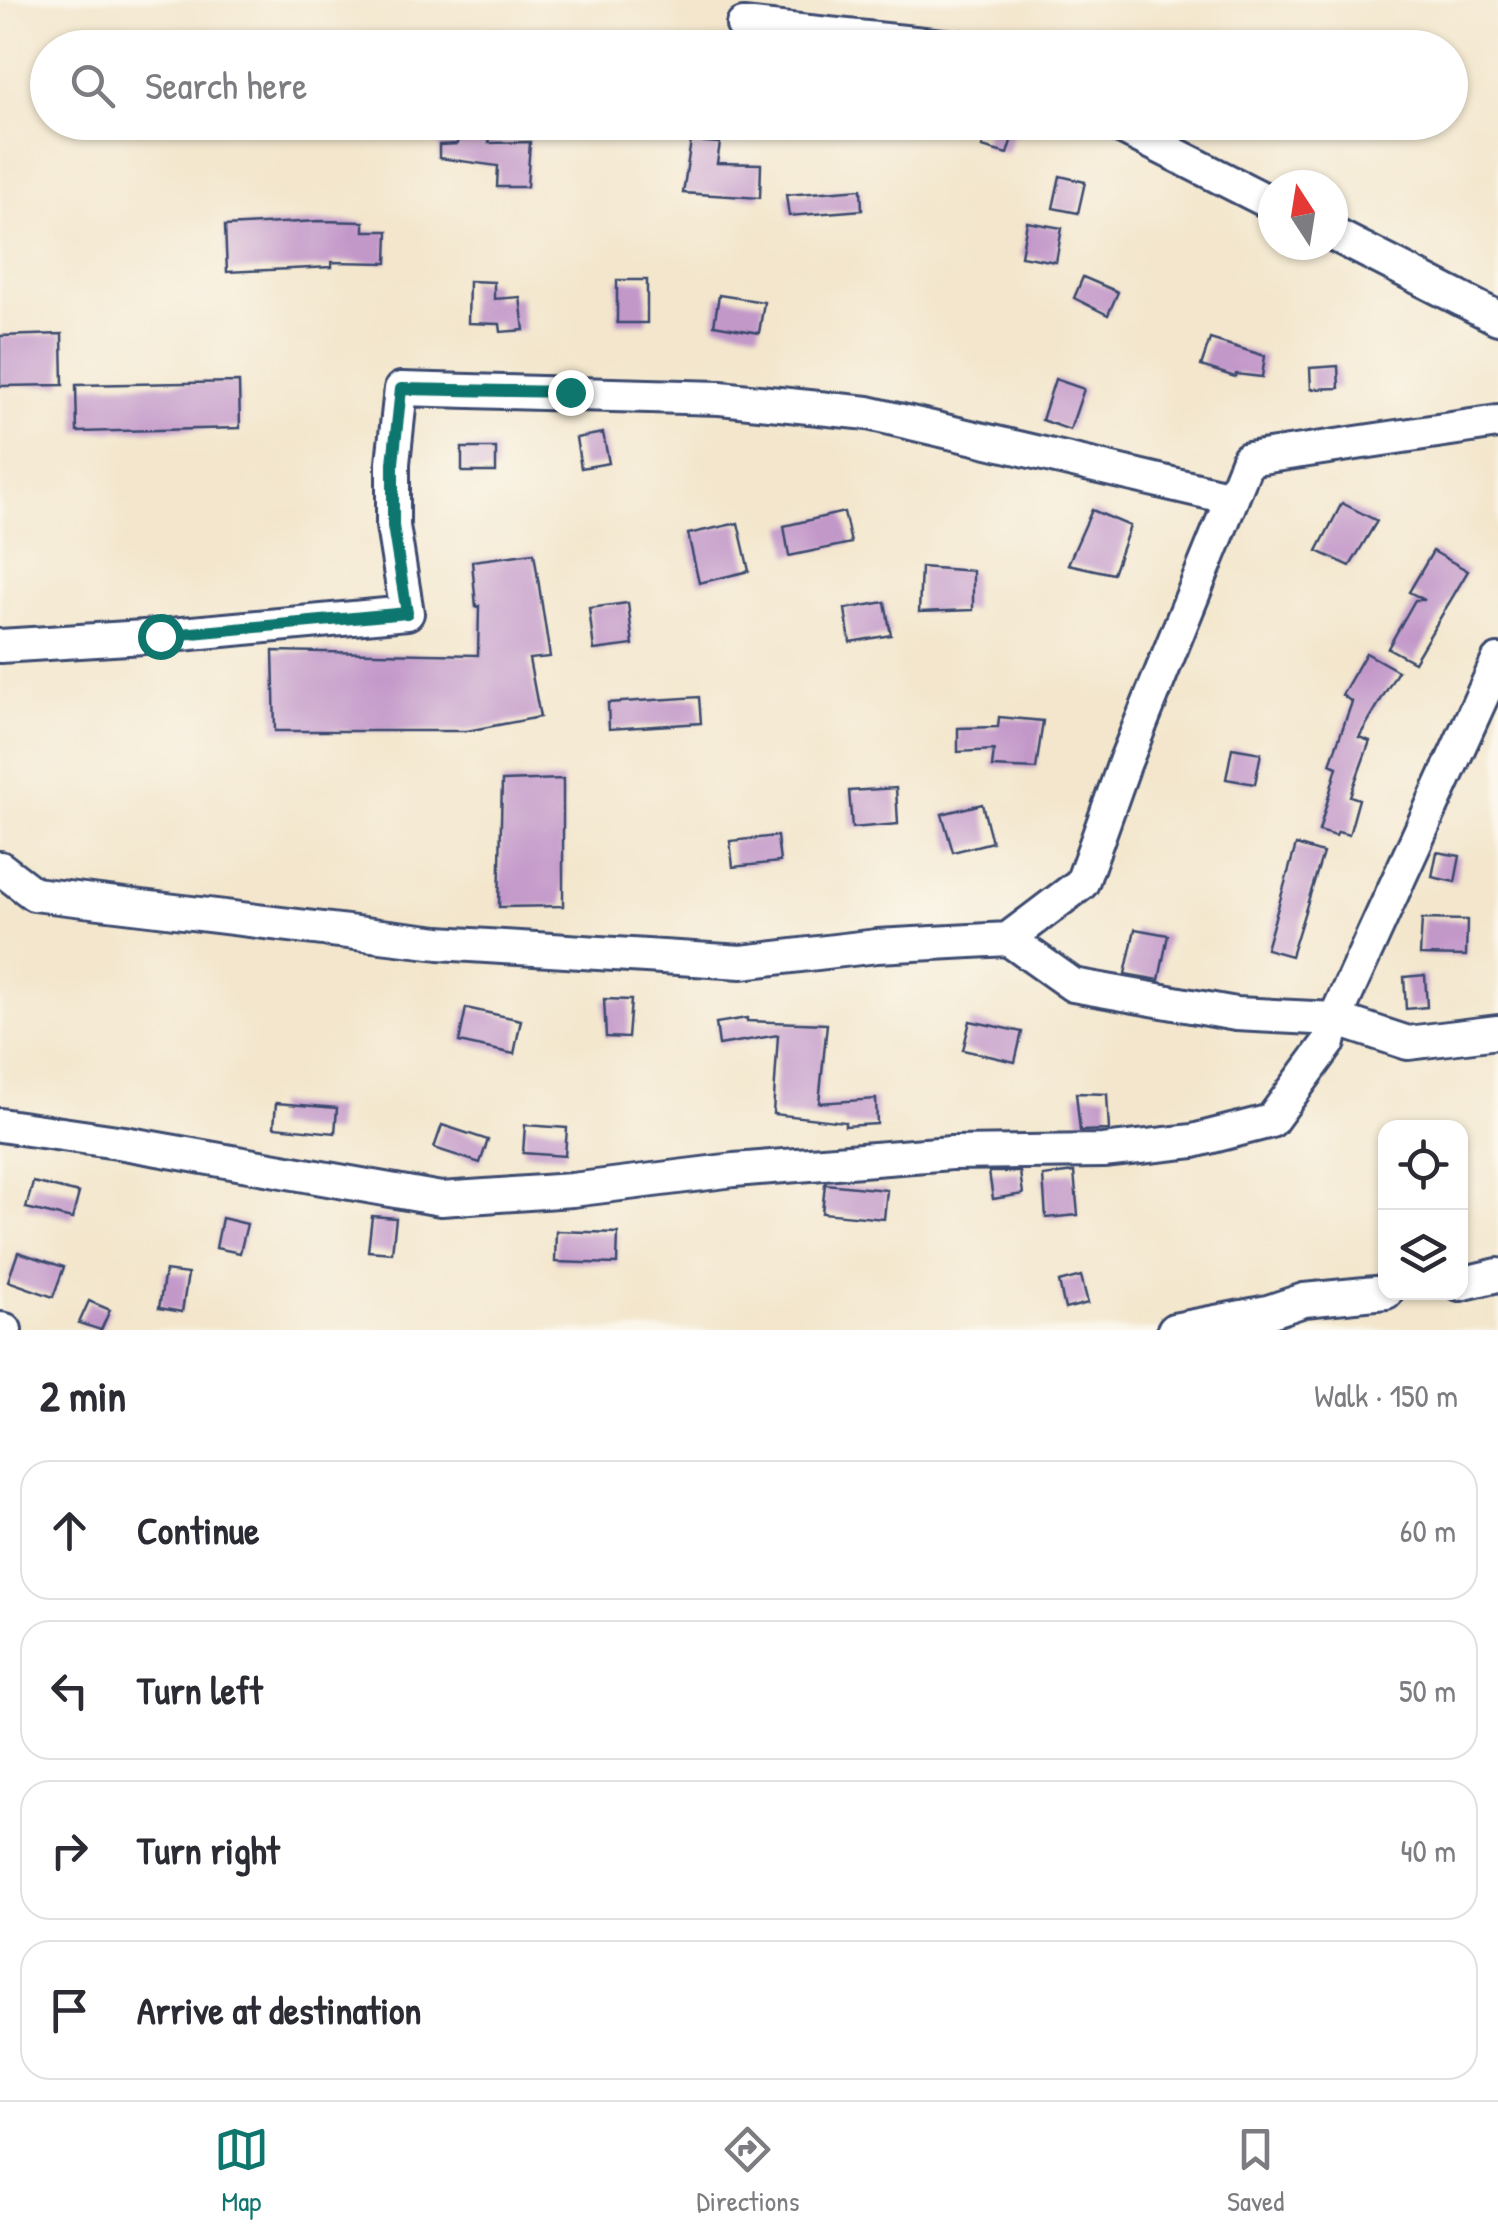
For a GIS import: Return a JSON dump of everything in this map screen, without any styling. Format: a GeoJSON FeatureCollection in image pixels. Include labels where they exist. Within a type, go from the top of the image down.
{"type":"FeatureCollection","features":[{"type":"Feature","properties":{"kind":"street"},"geometry":{"type":"LineString","coordinates":[[743,25],[791,30]]}},
{"type":"Feature","properties":{"kind":"street"},"geometry":{"type":"LineString","coordinates":[[1147,140],[1258,196]]}},
{"type":"Feature","properties":{"kind":"street"},"geometry":{"type":"LineString","coordinates":[[1348,242],[1498,318]]}},
{"type":"Feature","properties":{"kind":"street"},"geometry":{"type":"LineString","coordinates":[[0,646],[407,613],[393,526],[393,463],[401,389],[720,398],[868,414],[1232,498]]}},
{"type":"Feature","properties":{"kind":"street"},"geometry":{"type":"LineString","coordinates":[[0,868],[34,894],[439,943],[742,962],[877,946],[1008,939],[1082,883],[1125,762],[1248,459],[1498,422]]}},
{"type":"Feature","properties":{"kind":"street"},"geometry":{"type":"LineString","coordinates":[[0,1125],[441,1199],[572,1190],[734,1170],[951,1154],[1103,1151],[1193,1141],[1271,1121],[1328,1042],[1334,1019],[1498,661]]}},
{"type":"Feature","properties":{"kind":"street"},"geometry":{"type":"LineString","coordinates":[[1008,939],[1074,984],[1236,1014],[1334,1019],[1408,1043],[1498,1032]]}},
{"type":"Feature","properties":{"kind":"street"},"geometry":{"type":"LineString","coordinates":[[1468,1282],[1498,1275]]}},
{"type":"Feature","properties":{"kind":"street"},"geometry":{"type":"LineString","coordinates":[[1174,1330],[1268,1312],[1304,1300],[1378,1293]]}},
{"type":"Feature","properties":{"kind":"building"},"geometry":{"type":"Polygon","coordinates":[[[457,140],[530,142],[527,187],[497,187],[498,166],[439,158],[439,145],[457,144],[457,140]]]}},
{"type":"Feature","properties":{"kind":"building"},"geometry":{"type":"Polygon","coordinates":[[[984,140],[1011,140],[1007,154],[982,147],[984,140]]]}},
{"type":"Feature","properties":{"kind":"building"},"geometry":{"type":"Polygon","coordinates":[[[691,141],[720,143],[717,163],[761,164],[760,198],[683,193],[691,141]]]}},
{"type":"Feature","properties":{"kind":"building"},"geometry":{"type":"Polygon","coordinates":[[[1060,176],[1085,182],[1078,213],[1053,208],[1060,176]]]}},
{"type":"Feature","properties":{"kind":"building"},"geometry":{"type":"Polygon","coordinates":[[[861,189],[862,210],[789,216],[786,195],[861,189]]]}},
{"type":"Feature","properties":{"kind":"building"},"geometry":{"type":"Polygon","coordinates":[[[364,222],[364,231],[388,231],[387,263],[332,262],[332,267],[227,272],[225,226],[364,222]]]}},
{"type":"Feature","properties":{"kind":"building"},"geometry":{"type":"Polygon","coordinates":[[[1027,222],[1062,228],[1056,262],[1021,256],[1027,222]]]}},
{"type":"Feature","properties":{"kind":"building"},"geometry":{"type":"Polygon","coordinates":[[[1083,277],[1118,292],[1108,315],[1074,298],[1083,277]]]}},
{"type":"Feature","properties":{"kind":"building"},"geometry":{"type":"Polygon","coordinates":[[[617,280],[647,280],[647,323],[617,323],[617,280]]]}},
{"type":"Feature","properties":{"kind":"building"},"geometry":{"type":"Polygon","coordinates":[[[469,281],[494,282],[494,299],[520,297],[524,330],[501,332],[500,324],[468,323],[469,281]]]}},
{"type":"Feature","properties":{"kind":"building"},"geometry":{"type":"Polygon","coordinates":[[[719,295],[764,302],[759,333],[714,325],[719,295]]]}},
{"type":"Feature","properties":{"kind":"building"},"geometry":{"type":"Polygon","coordinates":[[[62,334],[63,385],[0,386],[0,336],[62,334]]]}},
{"type":"Feature","properties":{"kind":"building"},"geometry":{"type":"Polygon","coordinates":[[[1210,339],[1265,356],[1262,377],[1235,377],[1201,366],[1210,339]]]}},
{"type":"Feature","properties":{"kind":"building"},"geometry":{"type":"Polygon","coordinates":[[[1338,366],[1339,388],[1311,389],[1310,368],[1338,366]]]}},
{"type":"Feature","properties":{"kind":"building"},"geometry":{"type":"Polygon","coordinates":[[[1055,379],[1084,389],[1070,430],[1042,420],[1055,379]]]}},
{"type":"Feature","properties":{"kind":"building"},"geometry":{"type":"Polygon","coordinates":[[[239,382],[240,428],[77,432],[76,385],[239,382]]]}},
{"type":"Feature","properties":{"kind":"building"},"geometry":{"type":"Polygon","coordinates":[[[603,433],[609,463],[581,468],[576,438],[603,433]]]}},
{"type":"Feature","properties":{"kind":"building"},"geometry":{"type":"Polygon","coordinates":[[[462,448],[496,448],[496,472],[462,472],[462,448]]]}},
{"type":"Feature","properties":{"kind":"building"},"geometry":{"type":"Polygon","coordinates":[[[1342,503],[1377,521],[1350,566],[1317,551],[1342,503]]]}},
{"type":"Feature","properties":{"kind":"building"},"geometry":{"type":"Polygon","coordinates":[[[1092,510],[1130,526],[1113,574],[1068,564],[1092,510]]]}},
{"type":"Feature","properties":{"kind":"building"},"geometry":{"type":"Polygon","coordinates":[[[844,512],[851,543],[789,556],[784,526],[844,512]]]}},
{"type":"Feature","properties":{"kind":"building"},"geometry":{"type":"Polygon","coordinates":[[[738,523],[749,571],[699,583],[688,534],[738,523]]]}},
{"type":"Feature","properties":{"kind":"building"},"geometry":{"type":"Polygon","coordinates":[[[1433,551],[1468,571],[1414,662],[1388,648],[1415,600],[1425,600],[1409,592],[1433,551]]]}},
{"type":"Feature","properties":{"kind":"building"},"geometry":{"type":"Polygon","coordinates":[[[534,553],[550,657],[529,659],[540,717],[467,731],[275,731],[273,651],[478,655],[479,606],[476,607],[472,561],[534,553]]]}},
{"type":"Feature","properties":{"kind":"building"},"geometry":{"type":"Polygon","coordinates":[[[921,567],[973,571],[973,610],[919,612],[921,567]]]}},
{"type":"Feature","properties":{"kind":"building"},"geometry":{"type":"Polygon","coordinates":[[[885,602],[891,635],[850,642],[845,609],[885,602]]]}},
{"type":"Feature","properties":{"kind":"building"},"geometry":{"type":"Polygon","coordinates":[[[628,603],[633,645],[594,650],[589,608],[628,603]]]}},
{"type":"Feature","properties":{"kind":"building"},"geometry":{"type":"Polygon","coordinates":[[[1366,653],[1398,671],[1359,737],[1370,741],[1350,796],[1359,799],[1349,835],[1338,832],[1336,836],[1319,831],[1337,767],[1330,764],[1352,702],[1342,695],[1366,653]]]}},
{"type":"Feature","properties":{"kind":"building"},"geometry":{"type":"Polygon","coordinates":[[[699,697],[701,723],[609,729],[608,703],[699,697]]]}},
{"type":"Feature","properties":{"kind":"building"},"geometry":{"type":"Polygon","coordinates":[[[999,717],[1043,721],[1036,769],[992,767],[994,750],[958,752],[958,728],[998,727],[999,717]]]}},
{"type":"Feature","properties":{"kind":"building"},"geometry":{"type":"Polygon","coordinates":[[[1232,748],[1261,753],[1255,784],[1226,779],[1232,748]]]}},
{"type":"Feature","properties":{"kind":"building"},"geometry":{"type":"Polygon","coordinates":[[[563,779],[563,906],[499,907],[502,781],[563,779]]]}},
{"type":"Feature","properties":{"kind":"building"},"geometry":{"type":"Polygon","coordinates":[[[896,788],[898,824],[852,828],[849,791],[896,788]]]}},
{"type":"Feature","properties":{"kind":"building"},"geometry":{"type":"Polygon","coordinates":[[[982,804],[992,842],[953,852],[942,814],[982,804]]]}},
{"type":"Feature","properties":{"kind":"building"},"geometry":{"type":"Polygon","coordinates":[[[777,836],[780,862],[733,867],[730,841],[777,836]]]}},
{"type":"Feature","properties":{"kind":"building"},"geometry":{"type":"Polygon","coordinates":[[[1296,845],[1323,853],[1291,956],[1266,949],[1296,845]]]}},
{"type":"Feature","properties":{"kind":"building"},"geometry":{"type":"Polygon","coordinates":[[[1437,852],[1460,856],[1455,882],[1432,877],[1437,852]]]}},
{"type":"Feature","properties":{"kind":"building"},"geometry":{"type":"Polygon","coordinates":[[[1422,919],[1467,920],[1466,956],[1420,955],[1422,919]]]}},
{"type":"Feature","properties":{"kind":"building"},"geometry":{"type":"Polygon","coordinates":[[[1135,929],[1168,935],[1159,980],[1125,974],[1135,929]]]}},
{"type":"Feature","properties":{"kind":"building"},"geometry":{"type":"Polygon","coordinates":[[[1425,975],[1427,1007],[1406,1009],[1404,977],[1425,975]]]}},
{"type":"Feature","properties":{"kind":"building"},"geometry":{"type":"Polygon","coordinates":[[[604,999],[631,1000],[628,1038],[606,1037],[604,999]]]}},
{"type":"Feature","properties":{"kind":"building"},"geometry":{"type":"Polygon","coordinates":[[[466,1008],[521,1020],[514,1054],[459,1042],[466,1008]]]}},
{"type":"Feature","properties":{"kind":"building"},"geometry":{"type":"Polygon","coordinates":[[[747,1018],[827,1024],[819,1103],[876,1099],[877,1124],[845,1126],[845,1122],[773,1114],[778,1035],[719,1045],[716,1023],[747,1018]]]}},
{"type":"Feature","properties":{"kind":"building"},"geometry":{"type":"Polygon","coordinates":[[[970,1021],[1022,1032],[1015,1062],[963,1050],[970,1021]]]}},
{"type":"Feature","properties":{"kind":"building"},"geometry":{"type":"Polygon","coordinates":[[[1076,1093],[1107,1094],[1109,1130],[1080,1131],[1076,1093]]]}},
{"type":"Feature","properties":{"kind":"building"},"geometry":{"type":"Polygon","coordinates":[[[276,1103],[337,1108],[335,1133],[274,1127],[276,1103]]]}},
{"type":"Feature","properties":{"kind":"building"},"geometry":{"type":"Polygon","coordinates":[[[442,1125],[488,1140],[480,1163],[434,1148],[442,1125]]]}},
{"type":"Feature","properties":{"kind":"building"},"geometry":{"type":"Polygon","coordinates":[[[525,1125],[567,1128],[565,1156],[523,1153],[525,1125]]]}},
{"type":"Feature","properties":{"kind":"building"},"geometry":{"type":"Polygon","coordinates":[[[989,1172],[1020,1172],[1023,1194],[993,1199],[989,1172]]]}},
{"type":"Feature","properties":{"kind":"building"},"geometry":{"type":"Polygon","coordinates":[[[1074,1172],[1078,1215],[1046,1218],[1043,1176],[1074,1172]]]}},
{"type":"Feature","properties":{"kind":"building"},"geometry":{"type":"Polygon","coordinates":[[[33,1182],[79,1193],[72,1219],[26,1208],[33,1182]]]}},
{"type":"Feature","properties":{"kind":"building"},"geometry":{"type":"Polygon","coordinates":[[[825,1184],[887,1190],[884,1219],[822,1213],[825,1184]]]}},
{"type":"Feature","properties":{"kind":"building"},"geometry":{"type":"Polygon","coordinates":[[[372,1216],[396,1218],[392,1253],[368,1251],[372,1216]]]}},
{"type":"Feature","properties":{"kind":"building"},"geometry":{"type":"Polygon","coordinates":[[[222,1218],[247,1224],[240,1253],[216,1248],[222,1218]]]}},
{"type":"Feature","properties":{"kind":"building"},"geometry":{"type":"Polygon","coordinates":[[[556,1231],[618,1233],[617,1264],[555,1262],[556,1231]]]}},
{"type":"Feature","properties":{"kind":"building"},"geometry":{"type":"Polygon","coordinates":[[[18,1252],[64,1267],[53,1297],[8,1281],[18,1252]]]}},
{"type":"Feature","properties":{"kind":"building"},"geometry":{"type":"Polygon","coordinates":[[[165,1271],[188,1274],[182,1312],[159,1308],[165,1271]]]}},
{"type":"Feature","properties":{"kind":"building"},"geometry":{"type":"Polygon","coordinates":[[[1081,1276],[1088,1303],[1065,1309],[1059,1282],[1081,1276]]]}},
{"type":"Feature","properties":{"kind":"building"},"geometry":{"type":"Polygon","coordinates":[[[89,1301],[110,1310],[101,1330],[79,1323],[89,1301]]]}},
{"type":"Feature","properties":{"kind":"route"},"geometry":{"type":"LineString","coordinates":[[160,636],[407,613],[393,526],[393,463],[401,389],[570,392]]}}]}
